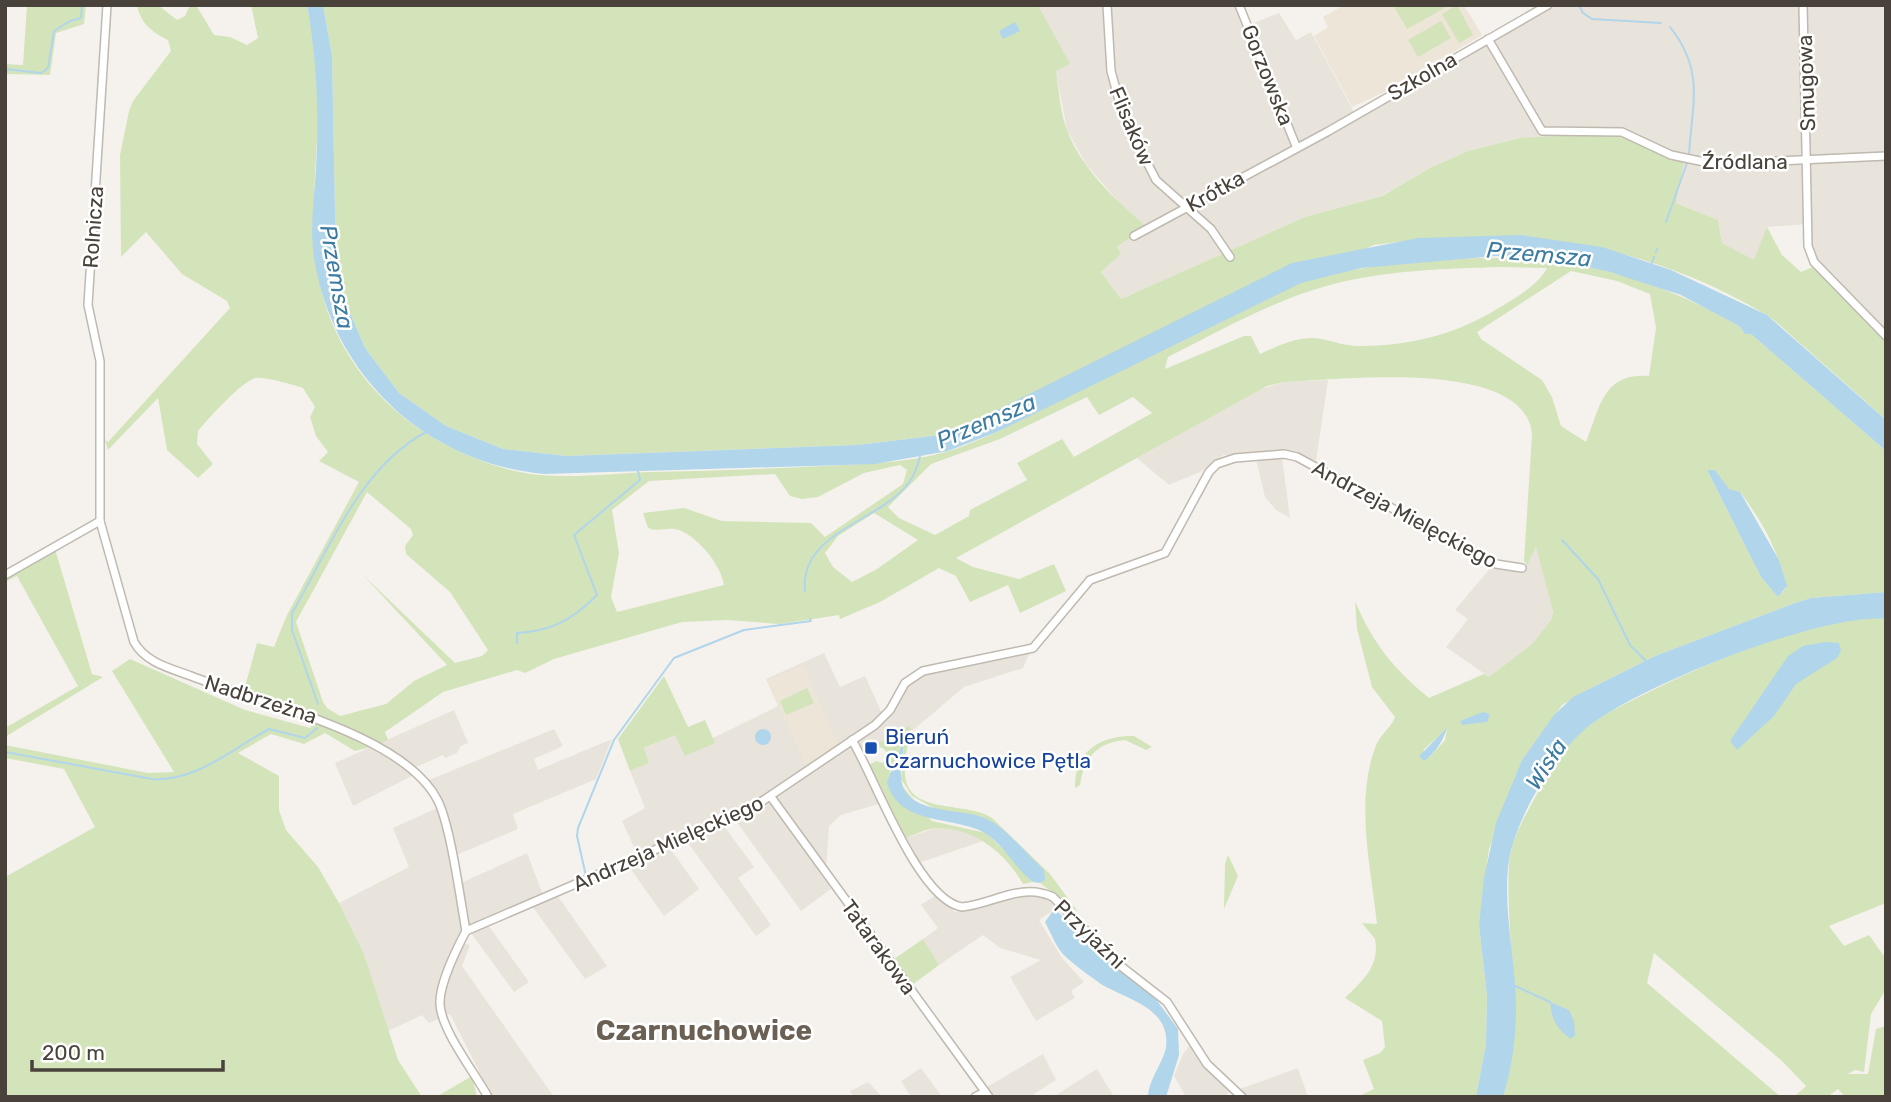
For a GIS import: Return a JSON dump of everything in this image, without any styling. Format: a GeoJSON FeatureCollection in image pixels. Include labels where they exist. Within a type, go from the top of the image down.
{"type":"FeatureCollection","features":[{"type":"Feature","properties":{"kind":"street","name":"Rolnicza"},"geometry":{"type":"LineString","coordinates":[[99,449],[100,361],[88,305],[107,5]]}},
{"type":"Feature","properties":{"kind":"street","name":"Flisaków"},"geometry":{"type":"LineString","coordinates":[[1107,5],[1111,71],[1123,115],[1156,180],[1211,229],[1230,257]]}},
{"type":"Feature","properties":{"kind":"street","name":"Gorzowska"},"geometry":{"type":"LineString","coordinates":[[1239,5],[1296,146]]}},
{"type":"Feature","properties":{"kind":"street","name":"Szkolna"},"geometry":{"type":"LineString","coordinates":[[1296,146],[1327,132],[1548,5]]}},
{"type":"Feature","properties":{"kind":"street","name":"Smugowa"},"geometry":{"type":"LineString","coordinates":[[1803,5],[1809,161],[1808,246],[1814,262],[1886,335]]}},
{"type":"Feature","properties":{"kind":"street","name":"Źródlana"},"geometry":{"type":"LineString","coordinates":[[1488,38],[1542,131],[1622,132],[1688,160],[1714,164],[1886,156]]}},
{"type":"Feature","properties":{"kind":"street","name":"Krótka"},"geometry":{"type":"LineString","coordinates":[[1134,236],[1296,146]]}},
{"type":"Feature","properties":{"kind":"street","name":"Nadbrzeżna"},"geometry":{"type":"LineString","coordinates":[[99,449],[100,521],[134,642],[145,657],[238,695],[333,723],[406,766],[428,785],[442,813],[466,931]]}},
{"type":"Feature","properties":{"kind":"street","name":"Andrzeja Mielęckiego"},"geometry":{"type":"LineString","coordinates":[[466,931],[665,847],[771,797],[875,725],[890,710],[905,683],[923,671],[1033,648],[1090,580],[1166,553],[1209,472],[1228,458],[1284,454],[1297,457],[1496,564],[1522,568]]}},
{"type":"Feature","properties":{"kind":"street"},"geometry":{"type":"LineString","coordinates":[[5,575],[100,521]]}},
{"type":"Feature","properties":{"kind":"street","name":"Przyjaźni"},"geometry":{"type":"LineString","coordinates":[[852,740],[872,775],[911,860],[948,900],[962,907],[1022,892],[1041,892],[1053,897],[1122,967],[1167,1003],[1207,1064],[1242,1097]]}},
{"type":"Feature","properties":{"kind":"street","name":"Tatarakowa"},"geometry":{"type":"LineString","coordinates":[[771,797],[987,1094]]}},
{"type":"Feature","properties":{"kind":"street"},"geometry":{"type":"LineString","coordinates":[[466,931],[441,994],[440,1006],[447,1027],[488,1097]]}},
{"type":"Feature","properties":{"kind":"street"},"geometry":{"type":"LineString","coordinates":[[975,1097],[987,1094]]}},
{"type":"Feature","properties":{"kind":"shaded area"},"geometry":{"type":"Polygon","coordinates":[[[1038,5],[1235,5],[1244,27],[1279,13],[1296,40],[1311,32],[1357,118],[1555,5],[1886,5],[1886,333],[1816,260],[1810,247],[1808,224],[1767,227],[1755,261],[1722,243],[1718,220],[1520,138],[1468,151],[1430,168],[1381,196],[1305,217],[1121,299],[1101,272],[1121,254],[1117,247],[1145,226],[1123,207],[1086,164],[1067,130],[1056,71],[1069,64],[1038,5]]]}},
{"type":"Feature","properties":{"kind":"shaded area"},"geometry":{"type":"Polygon","coordinates":[[[1344,5],[1464,5],[1482,35],[1391,89],[1352,107],[1314,36],[1328,27],[1323,17],[1344,5]]]}},
{"type":"Feature","properties":{"kind":"shaded area"},"geometry":{"type":"Polygon","coordinates":[[[1328,380],[1316,461],[1281,450],[1290,518],[1276,510],[1265,497],[1255,455],[1223,455],[1200,472],[1169,485],[1137,458],[1258,390],[1284,382],[1328,380]]]}},
{"type":"Feature","properties":{"kind":"shaded area"},"geometry":{"type":"Polygon","coordinates":[[[1536,546],[1553,612],[1551,620],[1533,643],[1489,677],[1446,647],[1468,619],[1455,610],[1493,565],[1521,573],[1536,546]]]}},
{"type":"Feature","properties":{"kind":"shaded area"},"geometry":{"type":"Polygon","coordinates":[[[1030,652],[1023,668],[964,687],[912,731],[861,758],[882,803],[841,815],[829,826],[826,870],[822,874],[831,889],[801,911],[736,821],[724,826],[754,867],[738,878],[771,925],[756,936],[688,843],[672,851],[699,889],[664,916],[630,868],[641,862],[622,821],[645,808],[630,771],[649,763],[643,749],[676,734],[715,743],[713,738],[778,706],[766,679],[824,653],[840,687],[865,676],[884,718],[907,686],[919,676],[1030,652]]]}},
{"type":"Feature","properties":{"kind":"shaded area"},"geometry":{"type":"Polygon","coordinates":[[[803,665],[838,744],[806,766],[767,681],[803,665]]]}},
{"type":"Feature","properties":{"kind":"shaded area"},"geometry":{"type":"Polygon","coordinates":[[[454,710],[468,743],[461,746],[457,753],[445,758],[443,755],[416,767],[429,780],[554,729],[563,746],[534,759],[538,770],[612,739],[596,779],[513,814],[518,829],[454,856],[461,883],[527,853],[545,900],[557,895],[607,966],[585,979],[532,906],[488,925],[529,982],[514,992],[471,933],[461,927],[458,942],[470,945],[462,966],[554,1097],[492,1097],[450,1014],[429,1023],[422,1015],[388,1031],[364,954],[339,903],[409,867],[393,828],[437,808],[421,782],[412,776],[353,806],[335,763],[454,710]]]}},
{"type":"Feature","properties":{"kind":"shaded area"},"geometry":{"type":"Polygon","coordinates":[[[938,827],[968,832],[983,841],[916,864],[903,839],[938,827]]]}},
{"type":"Feature","properties":{"kind":"shaded area"},"geometry":{"type":"Polygon","coordinates":[[[1019,894],[1035,894],[1059,906],[1039,920],[1062,958],[1084,982],[1071,991],[1075,998],[1036,1021],[1010,977],[1041,960],[1000,948],[983,935],[939,965],[923,939],[938,928],[921,905],[936,895],[955,912],[1019,894]]]}},
{"type":"Feature","properties":{"kind":"shaded area"},"geometry":{"type":"Polygon","coordinates":[[[1191,1044],[1209,1072],[1231,1090],[1224,1097],[1186,1097],[1174,1076],[1183,1054],[1191,1044]]]}},
{"type":"Feature","properties":{"kind":"shaded area"},"geometry":{"type":"Polygon","coordinates":[[[1043,1054],[1056,1080],[1029,1097],[970,1097],[1043,1054]]]}},
{"type":"Feature","properties":{"kind":"shaded area"},"geometry":{"type":"Polygon","coordinates":[[[921,1068],[942,1097],[911,1097],[901,1081],[921,1068]]]}},
{"type":"Feature","properties":{"kind":"shaded area"},"geometry":{"type":"Polygon","coordinates":[[[1298,1068],[1308,1097],[1246,1097],[1240,1089],[1298,1068]]]}},
{"type":"Feature","properties":{"kind":"shaded area"},"geometry":{"type":"Polygon","coordinates":[[[1097,1069],[1114,1097],[1053,1097],[1097,1069]]]}},
{"type":"Feature","properties":{"kind":"shaded area"},"geometry":{"type":"Polygon","coordinates":[[[868,1082],[882,1097],[854,1097],[850,1091],[868,1082]]]}},
{"type":"Feature","properties":{"kind":"green space"},"geometry":{"type":"Polygon","coordinates":[[[27,5],[86,5],[84,24],[56,33],[50,75],[5,74],[5,64],[23,65],[27,5]]]}},
{"type":"Feature","properties":{"kind":"green space"},"geometry":{"type":"Polygon","coordinates":[[[137,5],[158,5],[177,20],[185,16],[190,5],[196,5],[214,35],[230,37],[247,45],[258,38],[251,5],[307,5],[318,83],[315,243],[324,301],[335,330],[349,356],[385,401],[430,436],[483,461],[526,473],[579,476],[854,464],[918,458],[955,449],[999,431],[1265,298],[1303,282],[1353,270],[1422,261],[1481,258],[1558,262],[1594,268],[1666,290],[1739,326],[1745,334],[1751,334],[1886,451],[1886,592],[1811,598],[1795,603],[1655,656],[1562,705],[1522,760],[1489,849],[1479,925],[1487,996],[1486,1044],[1476,1097],[1357,1097],[1374,1089],[1363,1060],[1380,1053],[1385,1047],[1382,1021],[1345,998],[1369,972],[1375,957],[1375,939],[1362,923],[1377,924],[1366,835],[1366,790],[1375,748],[1395,717],[1372,687],[1357,629],[1355,601],[1369,630],[1386,655],[1405,677],[1429,698],[1484,674],[1489,677],[1533,643],[1551,620],[1553,612],[1536,547],[1527,565],[1524,561],[1532,434],[1522,410],[1498,393],[1464,383],[1425,378],[1344,378],[1284,382],[1267,386],[956,558],[973,567],[1019,579],[1054,564],[1066,591],[1020,613],[1008,585],[970,602],[956,576],[939,568],[880,602],[840,619],[839,615],[780,624],[727,620],[682,622],[554,659],[525,673],[517,670],[443,692],[385,732],[388,740],[377,745],[329,719],[243,694],[257,643],[274,647],[287,615],[359,482],[319,461],[328,452],[316,436],[310,417],[315,407],[303,388],[259,378],[248,381],[241,387],[198,431],[197,444],[213,464],[198,478],[167,450],[158,398],[108,450],[105,440],[108,442],[230,308],[227,301],[182,274],[146,232],[121,257],[120,155],[129,111],[133,101],[171,51],[168,40],[148,27],[137,5]],[[1547,268],[1415,271],[1351,280],[1288,299],[1168,357],[1165,369],[1244,336],[1251,336],[1260,354],[1306,338],[1359,346],[1397,344],[1434,336],[1468,324],[1502,306],[1533,285],[1547,268]],[[1571,271],[1477,332],[1481,339],[1542,380],[1552,397],[1561,426],[1586,442],[1600,405],[1613,386],[1634,376],[1649,376],[1656,328],[1650,294],[1617,281],[1571,271]],[[1087,397],[1000,439],[931,464],[888,507],[899,518],[935,535],[969,516],[970,510],[1027,480],[1017,463],[1062,439],[1074,457],[1152,413],[1133,397],[1099,415],[1087,397]],[[900,465],[864,473],[818,497],[802,499],[790,496],[775,474],[649,481],[612,510],[619,553],[611,597],[617,612],[724,585],[718,568],[699,543],[675,529],[648,528],[643,513],[684,508],[722,521],[811,523],[825,537],[903,484],[907,470],[900,465]],[[1707,470],[1761,577],[1778,597],[1786,588],[1775,550],[1762,526],[1740,492],[1729,490],[1715,470],[1707,470]],[[367,492],[296,622],[323,702],[340,716],[386,704],[414,681],[447,665],[363,575],[455,663],[482,656],[488,650],[450,592],[406,554],[405,546],[413,535],[411,529],[367,492]],[[874,513],[838,536],[825,553],[833,567],[852,582],[877,569],[918,540],[874,513]],[[1447,729],[1423,750],[1430,757],[1445,740],[1447,729]]]}},
{"type":"Feature","properties":{"kind":"green space"},"geometry":{"type":"Polygon","coordinates":[[[323,5],[1038,5],[1070,64],[1056,71],[1063,116],[1073,144],[1100,183],[1146,226],[1117,247],[1121,254],[1101,272],[1121,299],[1305,217],[1382,196],[1430,168],[1468,151],[1520,138],[1581,135],[1636,138],[1684,161],[1676,203],[1718,220],[1722,243],[1754,260],[1767,227],[1782,255],[1801,272],[1815,266],[1886,339],[1886,420],[1775,321],[1718,289],[1671,269],[1576,244],[1527,238],[1477,237],[1374,245],[941,435],[857,445],[567,456],[503,449],[446,426],[399,393],[365,348],[350,313],[336,263],[332,56],[323,5]]]}},
{"type":"Feature","properties":{"kind":"green space"},"geometry":{"type":"Polygon","coordinates":[[[1393,5],[1450,5],[1407,29],[1393,5]]]}},
{"type":"Feature","properties":{"kind":"green space"},"geometry":{"type":"Polygon","coordinates":[[[1457,5],[1473,35],[1459,43],[1442,14],[1457,5]]]}},
{"type":"Feature","properties":{"kind":"green space"},"geometry":{"type":"Polygon","coordinates":[[[1441,21],[1451,38],[1418,57],[1408,40],[1441,21]]]}},
{"type":"Feature","properties":{"kind":"green space"},"geometry":{"type":"Polygon","coordinates":[[[55,549],[92,674],[103,677],[5,737],[5,728],[78,686],[17,576],[5,582],[5,577],[55,549]]]}},
{"type":"Feature","properties":{"kind":"green space"},"geometry":{"type":"Polygon","coordinates":[[[1872,617],[1886,619],[1886,903],[1829,926],[1844,946],[1869,935],[1886,959],[1886,989],[1871,1014],[1864,1072],[1855,1070],[1848,1074],[1868,1074],[1876,1029],[1886,1026],[1886,1097],[1845,1097],[1838,1089],[1827,1097],[1794,1097],[1806,1086],[1782,1061],[1654,953],[1647,983],[1781,1097],[1503,1097],[1510,1068],[1514,1010],[1510,857],[1523,819],[1547,776],[1567,748],[1582,731],[1606,714],[1704,666],[1786,636],[1872,617]]]}},
{"type":"Feature","properties":{"kind":"green space"},"geometry":{"type":"Polygon","coordinates":[[[130,659],[245,710],[310,728],[315,720],[371,747],[355,751],[325,733],[304,744],[271,734],[238,753],[279,776],[279,810],[286,830],[318,867],[339,903],[364,954],[398,1060],[422,1097],[5,1097],[5,877],[95,827],[64,769],[5,758],[5,745],[148,773],[174,772],[112,671],[130,659]]]}},
{"type":"Feature","properties":{"kind":"green space"},"geometry":{"type":"Polygon","coordinates":[[[664,676],[688,727],[705,720],[715,743],[685,756],[675,735],[644,748],[649,763],[630,771],[618,739],[664,676]]]}},
{"type":"Feature","properties":{"kind":"green space"},"geometry":{"type":"Polygon","coordinates":[[[807,688],[814,703],[786,715],[780,701],[807,688]]]}},
{"type":"Feature","properties":{"kind":"green space"},"geometry":{"type":"Polygon","coordinates":[[[909,726],[912,731],[905,768],[907,783],[914,794],[924,801],[967,809],[992,818],[1050,874],[1078,912],[1040,883],[1045,879],[982,817],[937,810],[912,796],[901,779],[904,744],[890,772],[932,821],[986,833],[1014,859],[1033,882],[1023,884],[999,853],[966,833],[935,828],[903,839],[869,765],[876,761],[882,763],[888,758],[886,751],[877,744],[909,726]]]}},
{"type":"Feature","properties":{"kind":"green space"},"geometry":{"type":"Polygon","coordinates":[[[1134,736],[1152,747],[1146,750],[1125,740],[1106,744],[1088,760],[1080,785],[1075,788],[1079,764],[1092,748],[1111,738],[1134,736]]]}},
{"type":"Feature","properties":{"kind":"green space"},"geometry":{"type":"Polygon","coordinates":[[[1228,855],[1238,876],[1224,909],[1225,864],[1228,855]]]}},
{"type":"Feature","properties":{"kind":"green space"},"geometry":{"type":"Polygon","coordinates":[[[826,865],[894,959],[923,939],[939,965],[912,985],[987,1088],[826,870],[826,865]]]}},
{"type":"Feature","properties":{"kind":"green space"},"geometry":{"type":"Polygon","coordinates":[[[822,874],[980,1089],[979,1092],[822,874]]]}},
{"type":"Feature","properties":{"kind":"green space"},"geometry":{"type":"Polygon","coordinates":[[[472,1076],[477,1097],[436,1097],[472,1076]]]}},
{"type":"Feature","properties":{"kind":"water","name":"Przemsza"},"geometry":{"type":"Polygon","coordinates":[[[307,5],[323,5],[332,56],[336,263],[350,313],[365,348],[399,393],[446,426],[503,449],[567,456],[857,445],[941,435],[983,417],[1292,263],[1418,238],[1521,235],[1602,247],[1671,270],[1767,315],[1886,420],[1886,451],[1751,334],[1745,334],[1739,326],[1681,295],[1610,272],[1553,259],[1496,256],[1361,268],[1301,283],[999,431],[948,451],[875,464],[544,474],[502,467],[462,453],[426,433],[394,408],[366,378],[343,344],[326,306],[312,241],[317,107],[307,5]]]}},
{"type":"Feature","properties":{"kind":"water"},"geometry":{"type":"Polygon","coordinates":[[[1015,22],[1020,31],[1003,39],[999,31],[1015,22]]]}},
{"type":"Feature","properties":{"kind":"water"},"geometry":{"type":"Polygon","coordinates":[[[1707,470],[1715,470],[1729,489],[1740,492],[1779,560],[1787,586],[1778,597],[1761,577],[1707,470]]]}},
{"type":"Feature","properties":{"kind":"water","name":"Wisła"},"geometry":{"type":"Polygon","coordinates":[[[1886,592],[1886,619],[1857,620],[1819,628],[1728,657],[1640,695],[1606,715],[1570,744],[1537,791],[1513,844],[1509,860],[1507,897],[1516,1008],[1514,1042],[1503,1097],[1476,1097],[1486,1044],[1487,996],[1479,925],[1484,878],[1496,823],[1522,760],[1554,715],[1573,697],[1655,656],[1795,603],[1811,598],[1886,592]]]}},
{"type":"Feature","properties":{"kind":"water"},"geometry":{"type":"Polygon","coordinates":[[[1825,642],[1839,643],[1841,651],[1837,658],[1796,684],[1774,716],[1737,750],[1730,741],[1788,656],[1803,646],[1825,642]]]}},
{"type":"Feature","properties":{"kind":"water"},"geometry":{"type":"Polygon","coordinates":[[[1483,712],[1490,714],[1487,722],[1462,725],[1460,721],[1483,712]]]}},
{"type":"Feature","properties":{"kind":"water"},"geometry":{"type":"Polygon","coordinates":[[[1447,728],[1438,746],[1424,761],[1419,756],[1447,728]]]}},
{"type":"Feature","properties":{"kind":"water"},"geometry":{"type":"Polygon","coordinates":[[[763,729],[771,737],[763,745],[755,737],[763,729]]]}},
{"type":"Feature","properties":{"kind":"water"},"geometry":{"type":"Polygon","coordinates":[[[904,740],[901,777],[904,789],[911,798],[934,808],[972,814],[991,821],[1044,870],[1045,880],[1040,883],[1033,882],[988,835],[976,829],[916,814],[903,807],[893,797],[887,782],[904,740]]]}},
{"type":"Feature","properties":{"kind":"water"},"geometry":{"type":"Polygon","coordinates":[[[1052,912],[1058,912],[1115,967],[1155,998],[1178,1029],[1179,1055],[1166,1097],[1148,1097],[1166,1047],[1166,1033],[1161,1022],[1144,1006],[1101,984],[1063,955],[1045,922],[1052,912]]]}},
{"type":"Feature","properties":{"kind":"water"},"geometry":{"type":"Polygon","coordinates":[[[1550,1002],[1569,1010],[1574,1021],[1575,1035],[1571,1039],[1556,1023],[1550,1002]]]}},
{"type":"Feature","properties":{"kind":"waterway"},"geometry":{"type":"LineString","coordinates":[[5,69],[41,73],[48,68],[54,31],[81,18],[82,5]]}},
{"type":"Feature","properties":{"kind":"waterway"},"geometry":{"type":"LineString","coordinates":[[1579,5],[1583,13],[1592,19],[1661,23]]}},
{"type":"Feature","properties":{"kind":"waterway"},"geometry":{"type":"LineString","coordinates":[[1670,27],[1681,43],[1692,73],[1694,103],[1689,155]]}},
{"type":"Feature","properties":{"kind":"waterway"},"geometry":{"type":"LineString","coordinates":[[1666,222],[1688,160]]}},
{"type":"Feature","properties":{"kind":"waterway"},"geometry":{"type":"LineString","coordinates":[[1651,265],[1654,257]]}},
{"type":"Feature","properties":{"kind":"waterway"},"geometry":{"type":"LineString","coordinates":[[318,704],[292,630],[292,613],[364,488],[403,448],[426,432]]}},
{"type":"Feature","properties":{"kind":"waterway"},"geometry":{"type":"LineString","coordinates":[[805,591],[807,571],[815,554],[828,541],[897,495],[912,478],[920,456]]}},
{"type":"Feature","properties":{"kind":"waterway"},"geometry":{"type":"LineString","coordinates":[[517,643],[517,633],[541,630],[561,623],[597,595],[574,535],[640,480],[638,471]]}},
{"type":"Feature","properties":{"kind":"waterway"},"geometry":{"type":"LineString","coordinates":[[1562,540],[1598,579],[1630,645],[1646,661]]}},
{"type":"Feature","properties":{"kind":"waterway"},"geometry":{"type":"LineString","coordinates":[[586,876],[577,836],[578,828],[614,740],[674,658],[744,630],[811,621],[810,619]]}},
{"type":"Feature","properties":{"kind":"waterway"},"geometry":{"type":"LineString","coordinates":[[5,752],[152,779],[168,779],[199,770],[269,729],[305,738],[317,728]]}},
{"type":"Feature","properties":{"kind":"waterway"},"geometry":{"type":"LineString","coordinates":[[1513,985],[1550,1002]]}},
{"type":"Feature","properties":{"kind":"place","name":"Bieruń Czarnuchowice Pętla"},"geometry":{"type":"Point","coordinates":[871,748]}},
{"type":"Feature","properties":{"kind":"district","name":"Czarnuchowice"},"geometry":{"type":"Point","coordinates":[704,1030]}}]}
